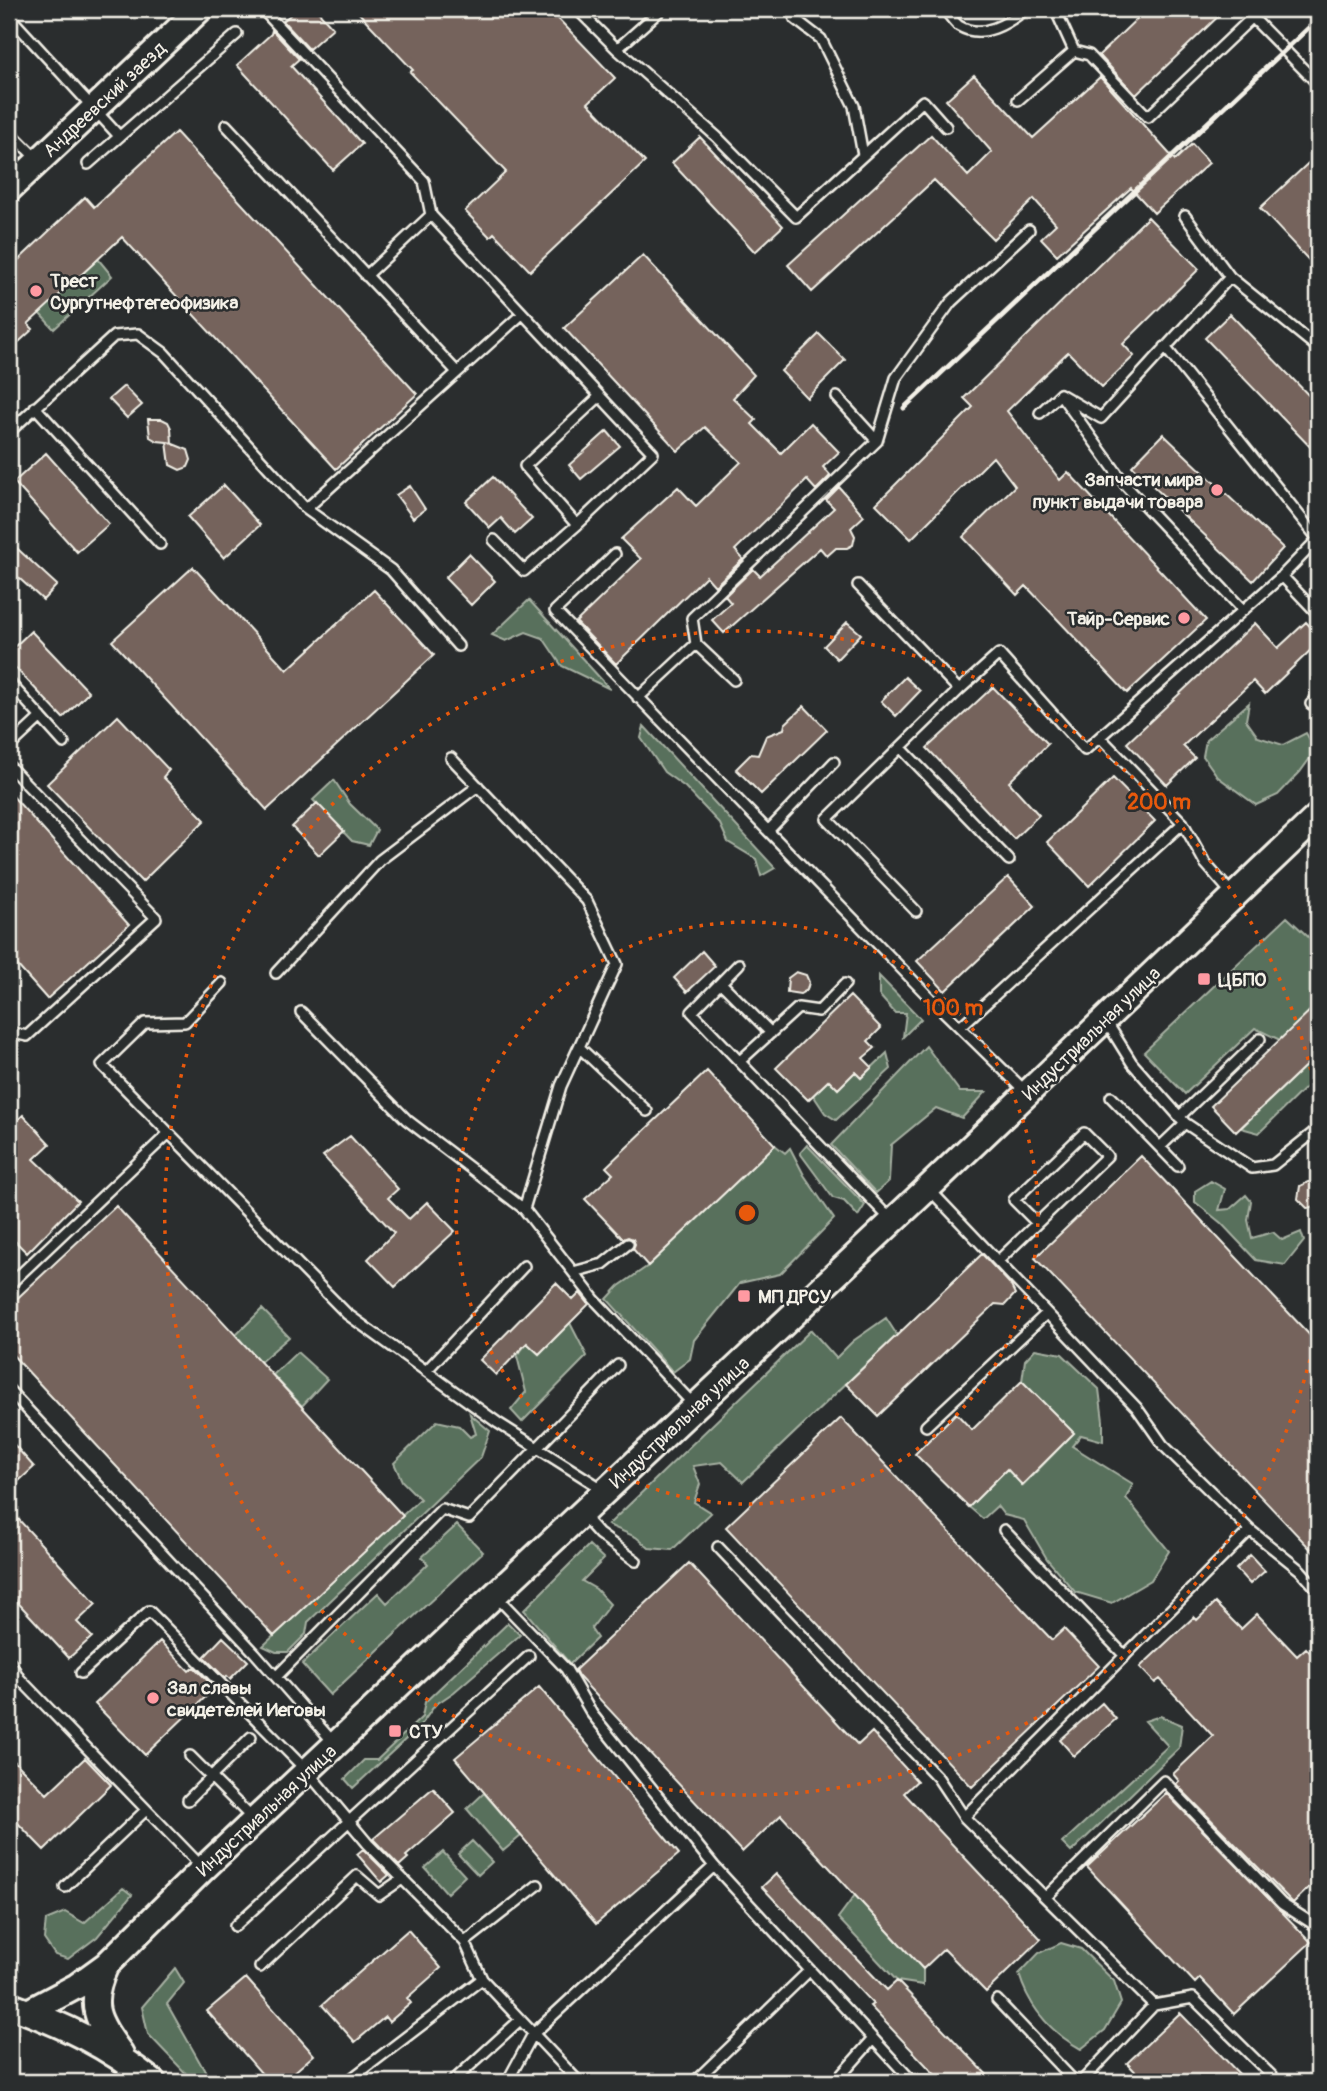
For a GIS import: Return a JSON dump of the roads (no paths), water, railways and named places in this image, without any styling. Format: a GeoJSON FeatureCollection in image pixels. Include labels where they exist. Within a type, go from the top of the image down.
{"type":"FeatureCollection","features":[{"type":"Feature","properties":{"kind":"main road","name":"Андреевский заезд"},"geometry":{"type":"LineString","coordinates":[[9,189],[200,9]]}},
{"type":"Feature","properties":{"kind":"main road","name":"Индустриальная улица"},"geometry":{"type":"LineString","coordinates":[[19,2008],[77,1986],[106,1965],[203,1869],[929,1188],[1318,816]]}},
{"type":"Feature","properties":{"kind":"main road"},"geometry":{"type":"LineString","coordinates":[[106,1965],[96,1986],[96,2007],[103,2029],[126,2060]]}},
{"type":"Feature","properties":{"kind":"main road"},"geometry":{"type":"LineString","coordinates":[[19,2008],[98,2042],[153,2082]]}},
{"type":"Feature","properties":{"kind":"lane"},"geometry":{"type":"LineString","coordinates":[[262,9],[424,181],[431,215],[653,453],[524,571],[494,540]]}},
{"type":"Feature","properties":{"kind":"lane"},"geometry":{"type":"LineString","coordinates":[[577,9],[617,49],[717,136],[796,217],[923,101],[946,127]]}},
{"type":"Feature","properties":{"kind":"lane"},"geometry":{"type":"LineString","coordinates":[[617,49],[662,9]]}},
{"type":"Feature","properties":{"kind":"lane"},"geometry":{"type":"LineString","coordinates":[[791,9],[795,19],[821,39],[853,106],[863,155]]}},
{"type":"Feature","properties":{"kind":"lane"},"geometry":{"type":"LineString","coordinates":[[944,9],[959,26],[981,32],[1007,23],[1026,9]]}},
{"type":"Feature","properties":{"kind":"lane"},"geometry":{"type":"LineString","coordinates":[[1055,9],[1074,51]]}},
{"type":"Feature","properties":{"kind":"lane"},"geometry":{"type":"LineString","coordinates":[[1074,51],[1089,55],[1148,117],[1261,9]]}},
{"type":"Feature","properties":{"kind":"lane"},"geometry":{"type":"LineString","coordinates":[[9,16],[119,136]]}},
{"type":"Feature","properties":{"kind":"lane"},"geometry":{"type":"LineString","coordinates":[[1252,18],[1318,83]]}},
{"type":"Feature","properties":{"kind":"lane"},"geometry":{"type":"LineString","coordinates":[[88,164],[237,34]]}},
{"type":"Feature","properties":{"kind":"lane"},"geometry":{"type":"LineString","coordinates":[[1018,100],[1074,51]]}},
{"type":"Feature","properties":{"kind":"lane"},"geometry":{"type":"LineString","coordinates":[[226,125],[457,372]]}},
{"type":"Feature","properties":{"kind":"lane"},"geometry":{"type":"LineString","coordinates":[[9,131],[39,161]]}},
{"type":"Feature","properties":{"kind":"lane"},"geometry":{"type":"LineString","coordinates":[[366,276],[431,215]]}},
{"type":"Feature","properties":{"kind":"lane"},"geometry":{"type":"LineString","coordinates":[[1185,216],[1230,277],[1318,348]]}},
{"type":"Feature","properties":{"kind":"lane"},"geometry":{"type":"LineString","coordinates":[[734,680],[696,644],[692,618],[877,442],[896,378],[951,302],[1029,230]]}},
{"type":"Feature","properties":{"kind":"lane"},"geometry":{"type":"LineString","coordinates":[[1060,394],[1101,418],[1230,277]]}},
{"type":"Feature","properties":{"kind":"lane"},"geometry":{"type":"LineString","coordinates":[[306,509],[522,314]]}},
{"type":"Feature","properties":{"kind":"lane"},"geometry":{"type":"LineString","coordinates":[[9,432],[114,335],[138,334],[164,353],[306,509],[391,570],[458,646]]}},
{"type":"Feature","properties":{"kind":"lane"},"geometry":{"type":"LineString","coordinates":[[916,911],[827,819],[959,691],[999,654],[1085,750],[1282,576],[1318,539],[1165,347]]}},
{"type":"Feature","properties":{"kind":"lane"},"geometry":{"type":"LineString","coordinates":[[1040,413],[1060,394]]}},
{"type":"Feature","properties":{"kind":"lane"},"geometry":{"type":"LineString","coordinates":[[1060,394],[1128,487],[1243,610]]}},
{"type":"Feature","properties":{"kind":"lane"},"geometry":{"type":"LineString","coordinates":[[577,525],[525,466],[600,396]]}},
{"type":"Feature","properties":{"kind":"lane"},"geometry":{"type":"LineString","coordinates":[[837,397],[877,442]]}},
{"type":"Feature","properties":{"kind":"lane"},"geometry":{"type":"LineString","coordinates":[[35,407],[160,544]]}},
{"type":"Feature","properties":{"kind":"lane"},"geometry":{"type":"LineString","coordinates":[[615,554],[555,611],[1027,1094]]}},
{"type":"Feature","properties":{"kind":"lane"},"geometry":{"type":"LineString","coordinates":[[1282,576],[1318,614]]}},
{"type":"Feature","properties":{"kind":"lane"},"geometry":{"type":"LineString","coordinates":[[858,585],[959,691]]}},
{"type":"Feature","properties":{"kind":"lane"},"geometry":{"type":"LineString","coordinates":[[638,698],[696,644]]}},
{"type":"Feature","properties":{"kind":"lane"},"geometry":{"type":"LineString","coordinates":[[9,682],[64,743]]}},
{"type":"Feature","properties":{"kind":"lane"},"geometry":{"type":"LineString","coordinates":[[9,747],[41,717]]}},
{"type":"Feature","properties":{"kind":"lane"},"geometry":{"type":"LineString","coordinates":[[1100,737],[1183,823],[1205,863],[1234,896]]}},
{"type":"Feature","properties":{"kind":"lane"},"geometry":{"type":"LineString","coordinates":[[901,748],[1009,860]]}},
{"type":"Feature","properties":{"kind":"lane"},"geometry":{"type":"LineString","coordinates":[[451,758],[587,901],[617,964],[561,1086],[524,1209]]}},
{"type":"Feature","properties":{"kind":"lane"},"geometry":{"type":"LineString","coordinates":[[768,831],[834,762]]}},
{"type":"Feature","properties":{"kind":"lane"},"geometry":{"type":"LineString","coordinates":[[9,766],[156,918],[27,1035],[9,1032]]}},
{"type":"Feature","properties":{"kind":"lane"},"geometry":{"type":"LineString","coordinates":[[276,973],[380,860],[478,786]]}},
{"type":"Feature","properties":{"kind":"lane"},"geometry":{"type":"LineString","coordinates":[[960,1027],[1183,823]]}},
{"type":"Feature","properties":{"kind":"lane"},"geometry":{"type":"LineString","coordinates":[[739,964],[692,1012],[892,1222]]}},
{"type":"Feature","properties":{"kind":"lane"},"geometry":{"type":"LineString","coordinates":[[222,983],[185,1022],[145,1023],[102,1065],[346,1314],[498,1423],[606,1491]]}},
{"type":"Feature","properties":{"kind":"lane"},"geometry":{"type":"LineString","coordinates":[[721,983],[771,1033]]}},
{"type":"Feature","properties":{"kind":"lane"},"geometry":{"type":"LineString","coordinates":[[740,1061],[798,1008],[819,1011],[845,984]]}},
{"type":"Feature","properties":{"kind":"lane"},"geometry":{"type":"LineString","coordinates":[[301,1012],[407,1120],[524,1209],[594,1299],[695,1407]]}},
{"type":"Feature","properties":{"kind":"lane"},"geometry":{"type":"LineString","coordinates":[[1105,1020],[1132,1063],[1182,1120],[1252,1168],[1273,1165],[1318,1129]]}},
{"type":"Feature","properties":{"kind":"lane"},"geometry":{"type":"LineString","coordinates":[[1160,1147],[1182,1120],[1261,1039]]}},
{"type":"Feature","properties":{"kind":"lane"},"geometry":{"type":"LineString","coordinates":[[579,1047],[647,1111]]}},
{"type":"Feature","properties":{"kind":"lane"},"geometry":{"type":"LineString","coordinates":[[1111,1097],[1178,1166]]}},
{"type":"Feature","properties":{"kind":"lane"},"geometry":{"type":"LineString","coordinates":[[9,1285],[169,1133]]}},
{"type":"Feature","properties":{"kind":"lane"},"geometry":{"type":"LineString","coordinates":[[998,1261],[1107,1156],[1084,1133],[1014,1200],[1037,1223]]}},
{"type":"Feature","properties":{"kind":"lane"},"geometry":{"type":"LineString","coordinates":[[929,1188],[1138,1408],[1163,1445],[1250,1530],[1300,1570],[1318,1590]]}},
{"type":"Feature","properties":{"kind":"lane"},"geometry":{"type":"LineString","coordinates":[[573,1272],[603,1264],[628,1244]]}},
{"type":"Feature","properties":{"kind":"lane"},"geometry":{"type":"LineString","coordinates":[[426,1371],[524,1266]]}},
{"type":"Feature","properties":{"kind":"lane"},"geometry":{"type":"LineString","coordinates":[[926,1426],[1047,1313]]}},
{"type":"Feature","properties":{"kind":"lane"},"geometry":{"type":"LineString","coordinates":[[276,1676],[442,1509],[469,1518],[618,1365]]}},
{"type":"Feature","properties":{"kind":"lane"},"geometry":{"type":"LineString","coordinates":[[9,1390],[276,1676],[335,1745]]}},
{"type":"Feature","properties":{"kind":"lane"},"geometry":{"type":"LineString","coordinates":[[581,1513],[599,1534],[636,1561]]}},
{"type":"Feature","properties":{"kind":"lane"},"geometry":{"type":"LineString","coordinates":[[1004,1530],[1125,1656]]}},
{"type":"Feature","properties":{"kind":"lane"},"geometry":{"type":"LineString","coordinates":[[964,1816],[1250,1530]]}},
{"type":"Feature","properties":{"kind":"lane"},"geometry":{"type":"LineString","coordinates":[[718,1547],[938,1778],[964,1816],[1154,2005]]}},
{"type":"Feature","properties":{"kind":"lane"},"geometry":{"type":"LineString","coordinates":[[495,1594],[566,1669],[592,1714],[714,1866],[913,2082]]}},
{"type":"Feature","properties":{"kind":"lane"},"geometry":{"type":"LineString","coordinates":[[81,1673],[149,1611],[307,1771],[349,1824],[465,1942],[482,1979],[579,2082]]}},
{"type":"Feature","properties":{"kind":"lane"},"geometry":{"type":"LineString","coordinates":[[235,1926],[529,1656]]}},
{"type":"Feature","properties":{"kind":"lane"},"geometry":{"type":"LineString","coordinates":[[9,1660],[19,1678],[203,1869]]}},
{"type":"Feature","properties":{"kind":"lane"},"geometry":{"type":"LineString","coordinates":[[188,1800],[251,1737]]}},
{"type":"Feature","properties":{"kind":"lane"},"geometry":{"type":"LineString","coordinates":[[190,1756],[255,1820]]}},
{"type":"Feature","properties":{"kind":"lane"},"geometry":{"type":"LineString","coordinates":[[1046,1897],[1164,1781],[1282,1904],[1318,1927]]}},
{"type":"Feature","properties":{"kind":"lane"},"geometry":{"type":"LineString","coordinates":[[65,1887],[145,1811]]}},
{"type":"Feature","properties":{"kind":"lane"},"geometry":{"type":"LineString","coordinates":[[506,2082],[533,2034],[714,1866]]}},
{"type":"Feature","properties":{"kind":"lane"},"geometry":{"type":"LineString","coordinates":[[260,1967],[357,1877],[379,1895],[402,1880]]}},
{"type":"Feature","properties":{"kind":"lane"},"geometry":{"type":"LineString","coordinates":[[465,1942],[538,1885]]}},
{"type":"Feature","properties":{"kind":"lane"},"geometry":{"type":"LineString","coordinates":[[694,2082],[810,1970]]}},
{"type":"Feature","properties":{"kind":"lane"},"geometry":{"type":"LineString","coordinates":[[347,2082],[482,1979]]}},
{"type":"Feature","properties":{"kind":"lane"},"geometry":{"type":"LineString","coordinates":[[997,2000],[1078,2082],[1154,2005],[1193,1998],[1278,2082]]}},
{"type":"Feature","properties":{"kind":"lane"},"geometry":{"type":"LineString","coordinates":[[452,2082],[520,2020]]}},
{"type":"Feature","properties":{"kind":"lane"},"geometry":{"type":"LineString","coordinates":[[835,2082],[873,2039]]}},
{"type":"Feature","properties":{"kind":"railway"},"geometry":{"type":"LineString","coordinates":[[904,408],[1318,19]]}},
{"type":"Feature","properties":{"kind":"place","name":"Трест Сургутнефтегеофизика"},"geometry":{"type":"Point","coordinates":[36,291]}},
{"type":"Feature","properties":{"kind":"place","name":"Запчасти мира пункт выдачи товара"},"geometry":{"type":"Point","coordinates":[1217,490]}},
{"type":"Feature","properties":{"kind":"place","name":"Тайр-Сервис"},"geometry":{"type":"Point","coordinates":[1184,618]}},
{"type":"Feature","properties":{"kind":"place","name":"ЦБПО"},"geometry":{"type":"Point","coordinates":[1204,979]}},
{"type":"Feature","properties":{"kind":"place","name":"МП ДРСУ"},"geometry":{"type":"Point","coordinates":[744,1296]}},
{"type":"Feature","properties":{"kind":"place","name":"Зал славы свидетелей Иеговы"},"geometry":{"type":"Point","coordinates":[153,1698]}},
{"type":"Feature","properties":{"kind":"place","name":"СТУ"},"geometry":{"type":"Point","coordinates":[395,1731]}}]}
